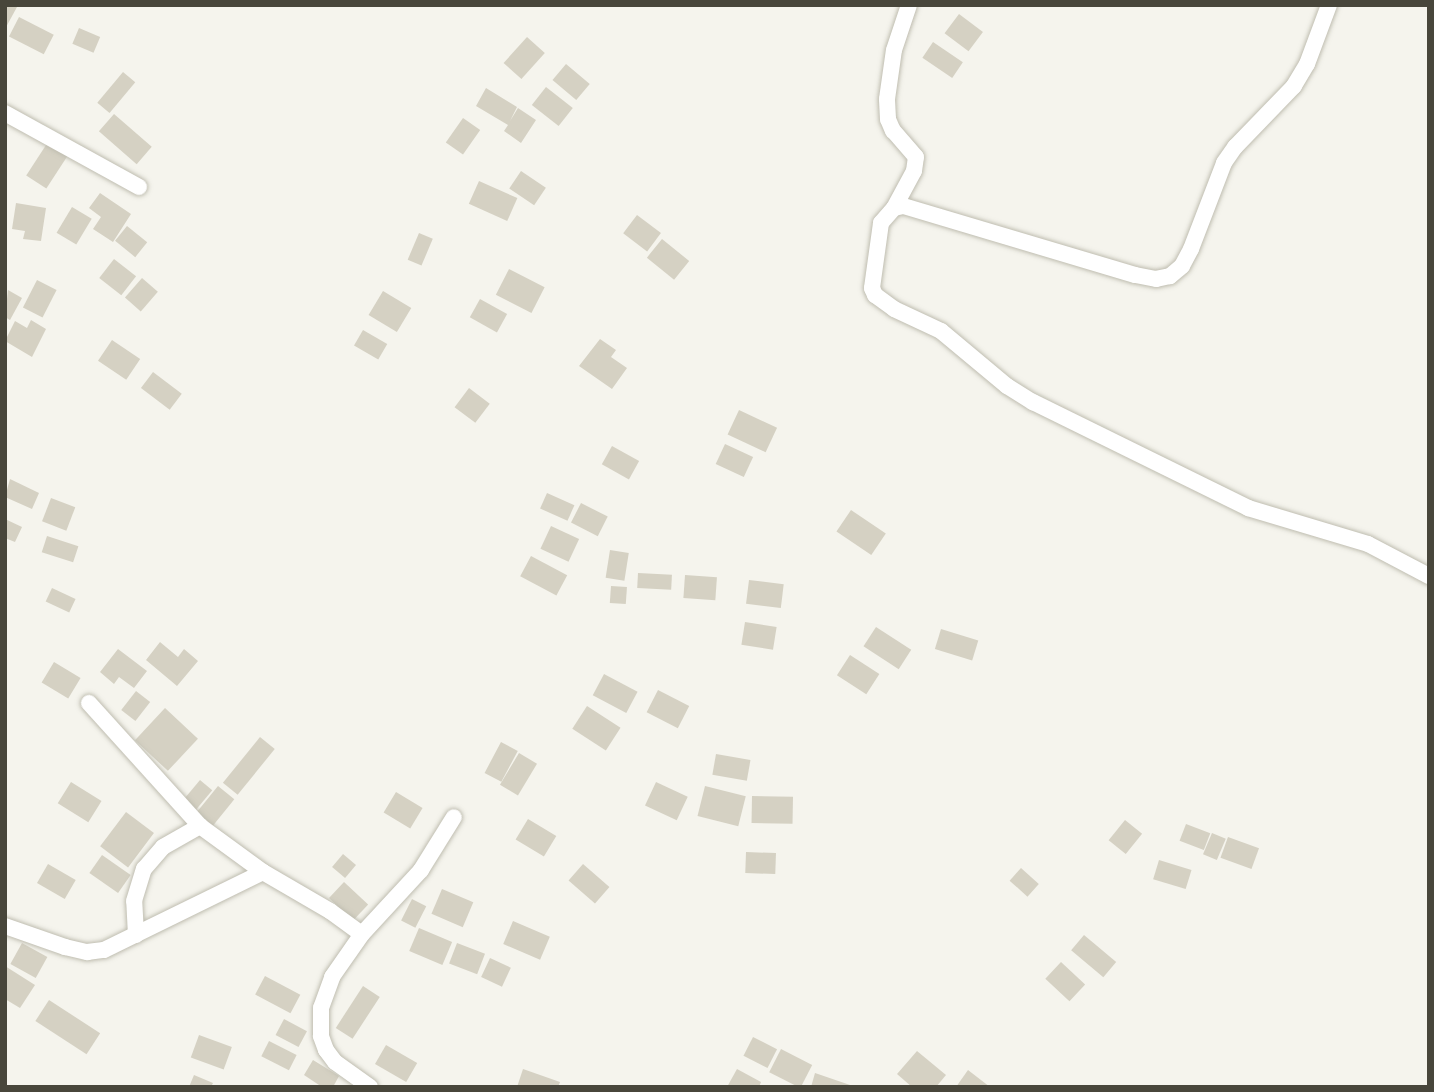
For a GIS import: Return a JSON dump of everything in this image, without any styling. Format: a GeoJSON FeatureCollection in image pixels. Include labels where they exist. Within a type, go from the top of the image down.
{"type":"FeatureCollection","features":[{"type":"Feature","properties":{"kind":"street"},"geometry":{"type":"LineString","coordinates":[[909,5],[894,50],[887,99],[888,120],[893,131],[916,158],[914,171],[894,208],[881,223],[872,288],[883,301],[941,331],[1007,386],[1064,418],[1248,508],[1368,544],[1429,576]]}},
{"type":"Feature","properties":{"kind":"street"},"geometry":{"type":"LineString","coordinates":[[894,208],[915,208],[1135,275],[1156,279],[1170,276],[1182,265],[1192,249],[1224,163],[1253,128],[1284,100],[1301,75],[1329,5]]}},
{"type":"Feature","properties":{"kind":"street"},"geometry":{"type":"LineString","coordinates":[[5,113],[139,187]]}},
{"type":"Feature","properties":{"kind":"street"},"geometry":{"type":"LineString","coordinates":[[89,703],[200,826],[262,872],[330,911],[362,934]]}},
{"type":"Feature","properties":{"kind":"street"},"geometry":{"type":"LineString","coordinates":[[370,1087],[335,1062],[326,1050],[321,1036],[321,1008],[329,987],[362,934],[421,870],[454,817]]}},
{"type":"Feature","properties":{"kind":"street"},"geometry":{"type":"LineString","coordinates":[[135,934],[134,901],[144,869],[163,847],[200,826]]}},
{"type":"Feature","properties":{"kind":"street"},"geometry":{"type":"LineString","coordinates":[[5,926],[65,947],[88,952],[104,950],[262,872]]}},
{"type":"Feature","properties":{"kind":"building"},"geometry":{"type":"Polygon","coordinates":[[[5,5],[17,7],[5,29],[5,5]]]}},
{"type":"Feature","properties":{"kind":"building"},"geometry":{"type":"Polygon","coordinates":[[[959,14],[983,32],[969,51],[945,33],[959,14]]]}},
{"type":"Feature","properties":{"kind":"building"},"geometry":{"type":"Polygon","coordinates":[[[19,17],[54,35],[44,54],[9,37],[19,17]]]}},
{"type":"Feature","properties":{"kind":"building"},"geometry":{"type":"Polygon","coordinates":[[[79,28],[100,37],[94,53],[72,44],[79,28]]]}},
{"type":"Feature","properties":{"kind":"building"},"geometry":{"type":"Polygon","coordinates":[[[527,37],[545,53],[521,79],[504,63],[527,37]]]}},
{"type":"Feature","properties":{"kind":"building"},"geometry":{"type":"Polygon","coordinates":[[[933,42],[963,62],[952,78],[922,58],[933,42]]]}},
{"type":"Feature","properties":{"kind":"building"},"geometry":{"type":"Polygon","coordinates":[[[566,64],[590,84],[576,100],[553,80],[566,64]]]}},
{"type":"Feature","properties":{"kind":"building"},"geometry":{"type":"Polygon","coordinates":[[[123,72],[135,82],[110,113],[97,103],[123,72]]]}},
{"type":"Feature","properties":{"kind":"building"},"geometry":{"type":"Polygon","coordinates":[[[546,87],[573,108],[559,126],[532,105],[546,87]]]}},
{"type":"Feature","properties":{"kind":"building"},"geometry":{"type":"Polygon","coordinates":[[[486,88],[517,107],[510,121],[518,108],[536,120],[521,143],[504,131],[508,125],[476,106],[486,88]]]}},
{"type":"Feature","properties":{"kind":"building"},"geometry":{"type":"Polygon","coordinates":[[[114,114],[152,147],[137,164],[99,131],[114,114]]]}},
{"type":"Feature","properties":{"kind":"building"},"geometry":{"type":"Polygon","coordinates":[[[463,118],[480,130],[463,155],[446,143],[463,118]]]}},
{"type":"Feature","properties":{"kind":"building"},"geometry":{"type":"Polygon","coordinates":[[[48,142],[68,155],[46,189],[26,176],[48,142]]]}},
{"type":"Feature","properties":{"kind":"building"},"geometry":{"type":"Polygon","coordinates":[[[521,171],[546,188],[534,205],[509,188],[521,171]]]}},
{"type":"Feature","properties":{"kind":"building"},"geometry":{"type":"Polygon","coordinates":[[[479,181],[517,198],[507,221],[469,204],[479,181]]]}},
{"type":"Feature","properties":{"kind":"building"},"geometry":{"type":"Polygon","coordinates":[[[100,193],[131,214],[113,242],[93,229],[101,217],[89,208],[100,193]]]}},
{"type":"Feature","properties":{"kind":"building"},"geometry":{"type":"Polygon","coordinates":[[[16,203],[46,208],[41,241],[23,239],[25,231],[12,229],[16,203]]]}},
{"type":"Feature","properties":{"kind":"building"},"geometry":{"type":"Polygon","coordinates":[[[72,207],[92,219],[76,245],[57,233],[72,207]]]}},
{"type":"Feature","properties":{"kind":"building"},"geometry":{"type":"Polygon","coordinates":[[[637,215],[661,233],[647,251],[623,233],[637,215]]]}},
{"type":"Feature","properties":{"kind":"building"},"geometry":{"type":"Polygon","coordinates":[[[127,226],[147,242],[135,257],[115,241],[127,226]]]}},
{"type":"Feature","properties":{"kind":"building"},"geometry":{"type":"Polygon","coordinates":[[[419,233],[433,239],[421,266],[408,260],[419,233]]]}},
{"type":"Feature","properties":{"kind":"building"},"geometry":{"type":"Polygon","coordinates":[[[662,239],[689,261],[674,280],[647,258],[662,239]]]}},
{"type":"Feature","properties":{"kind":"building"},"geometry":{"type":"Polygon","coordinates":[[[114,259],[136,276],[121,295],[99,278],[114,259]]]}},
{"type":"Feature","properties":{"kind":"building"},"geometry":{"type":"Polygon","coordinates":[[[509,269],[545,287],[531,313],[496,295],[509,269]]]}},
{"type":"Feature","properties":{"kind":"building"},"geometry":{"type":"Polygon","coordinates":[[[142,278],[158,292],[141,311],[125,298],[142,278]]]}},
{"type":"Feature","properties":{"kind":"building"},"geometry":{"type":"Polygon","coordinates":[[[37,280],[57,290],[43,318],[23,308],[37,280]]]}},
{"type":"Feature","properties":{"kind":"building"},"geometry":{"type":"Polygon","coordinates":[[[8,290],[22,298],[10,320],[5,317],[8,290]]]}},
{"type":"Feature","properties":{"kind":"building"},"geometry":{"type":"Polygon","coordinates":[[[383,291],[411,308],[397,332],[369,315],[383,291]]]}},
{"type":"Feature","properties":{"kind":"building"},"geometry":{"type":"Polygon","coordinates":[[[480,299],[507,314],[497,332],[470,317],[480,299]]]}},
{"type":"Feature","properties":{"kind":"building"},"geometry":{"type":"Polygon","coordinates":[[[31,320],[46,329],[32,357],[5,341],[15,321],[27,328],[31,320]]]}},
{"type":"Feature","properties":{"kind":"building"},"geometry":{"type":"Polygon","coordinates":[[[363,330],[387,344],[378,360],[354,346],[363,330]]]}},
{"type":"Feature","properties":{"kind":"building"},"geometry":{"type":"Polygon","coordinates":[[[600,339],[616,350],[611,357],[627,368],[612,389],[579,366],[600,339]]]}},
{"type":"Feature","properties":{"kind":"building"},"geometry":{"type":"Polygon","coordinates":[[[112,340],[140,359],[126,380],[98,361],[112,340]]]}},
{"type":"Feature","properties":{"kind":"building"},"geometry":{"type":"Polygon","coordinates":[[[153,372],[182,394],[170,410],[141,388],[153,372]]]}},
{"type":"Feature","properties":{"kind":"building"},"geometry":{"type":"Polygon","coordinates":[[[469,388],[490,404],[475,423],[455,407],[469,388]]]}},
{"type":"Feature","properties":{"kind":"building"},"geometry":{"type":"Polygon","coordinates":[[[739,410],[777,428],[766,452],[728,434],[739,410]]]}},
{"type":"Feature","properties":{"kind":"building"},"geometry":{"type":"Polygon","coordinates":[[[725,444],[753,457],[744,477],[716,464],[725,444]]]}},
{"type":"Feature","properties":{"kind":"building"},"geometry":{"type":"Polygon","coordinates":[[[612,446],[639,461],[629,479],[602,464],[612,446]]]}},
{"type":"Feature","properties":{"kind":"building"},"geometry":{"type":"Polygon","coordinates":[[[10,479],[39,493],[32,509],[5,497],[10,479]]]}},
{"type":"Feature","properties":{"kind":"building"},"geometry":{"type":"Polygon","coordinates":[[[547,493],[574,505],[567,521],[540,509],[547,493]]]}},
{"type":"Feature","properties":{"kind":"building"},"geometry":{"type":"Polygon","coordinates":[[[51,498],[75,507],[66,531],[42,521],[51,498]]]}},
{"type":"Feature","properties":{"kind":"building"},"geometry":{"type":"Polygon","coordinates":[[[581,503],[608,517],[598,536],[571,523],[581,503]]]}},
{"type":"Feature","properties":{"kind":"building"},"geometry":{"type":"Polygon","coordinates":[[[851,510],[886,533],[871,555],[836,532],[851,510]]]}},
{"type":"Feature","properties":{"kind":"building"},"geometry":{"type":"Polygon","coordinates":[[[5,519],[22,527],[15,542],[5,538],[5,519]]]}},
{"type":"Feature","properties":{"kind":"building"},"geometry":{"type":"Polygon","coordinates":[[[551,526],[579,539],[569,562],[540,549],[551,526]]]}},
{"type":"Feature","properties":{"kind":"building"},"geometry":{"type":"Polygon","coordinates":[[[47,536],[78,546],[73,562],[42,552],[47,536]]]}},
{"type":"Feature","properties":{"kind":"building"},"geometry":{"type":"Polygon","coordinates":[[[610,550],[629,553],[624,581],[606,578],[610,550]]]}},
{"type":"Feature","properties":{"kind":"building"},"geometry":{"type":"Polygon","coordinates":[[[531,556],[567,575],[556,596],[520,576],[531,556]]]}},
{"type":"Feature","properties":{"kind":"building"},"geometry":{"type":"Polygon","coordinates":[[[638,573],[672,575],[671,590],[637,588],[638,573]]]}},
{"type":"Feature","properties":{"kind":"building"},"geometry":{"type":"Polygon","coordinates":[[[685,575],[717,577],[715,600],[683,598],[685,575]]]}},
{"type":"Feature","properties":{"kind":"building"},"geometry":{"type":"Polygon","coordinates":[[[749,580],[784,584],[781,608],[746,604],[749,580]]]}},
{"type":"Feature","properties":{"kind":"building"},"geometry":{"type":"Polygon","coordinates":[[[611,586],[627,587],[626,604],[610,603],[611,586]]]}},
{"type":"Feature","properties":{"kind":"building"},"geometry":{"type":"Polygon","coordinates":[[[52,588],[76,599],[69,613],[46,602],[52,588]]]}},
{"type":"Feature","properties":{"kind":"building"},"geometry":{"type":"Polygon","coordinates":[[[745,622],[777,627],[773,650],[741,645],[745,622]]]}},
{"type":"Feature","properties":{"kind":"building"},"geometry":{"type":"Polygon","coordinates":[[[876,627],[911,650],[899,669],[863,646],[876,627]]]}},
{"type":"Feature","properties":{"kind":"building"},"geometry":{"type":"Polygon","coordinates":[[[941,629],[978,640],[972,660],[935,649],[941,629]]]}},
{"type":"Feature","properties":{"kind":"building"},"geometry":{"type":"Polygon","coordinates":[[[160,642],[178,657],[184,649],[198,661],[177,686],[146,660],[160,642]]]}},
{"type":"Feature","properties":{"kind":"building"},"geometry":{"type":"Polygon","coordinates":[[[118,649],[147,671],[134,688],[119,677],[114,684],[100,672],[118,649]]]}},
{"type":"Feature","properties":{"kind":"building"},"geometry":{"type":"Polygon","coordinates":[[[850,655],[879,674],[866,694],[837,675],[850,655]]]}},
{"type":"Feature","properties":{"kind":"building"},"geometry":{"type":"Polygon","coordinates":[[[54,662],[81,678],[68,699],[42,683],[54,662]]]}},
{"type":"Feature","properties":{"kind":"building"},"geometry":{"type":"Polygon","coordinates":[[[604,674],[638,692],[626,713],[593,695],[604,674]]]}},
{"type":"Feature","properties":{"kind":"building"},"geometry":{"type":"Polygon","coordinates":[[[658,690],[689,706],[678,728],[647,712],[658,690]]]}},
{"type":"Feature","properties":{"kind":"building"},"geometry":{"type":"Polygon","coordinates":[[[136,691],[150,702],[135,721],[121,710],[136,691]]]}},
{"type":"Feature","properties":{"kind":"building"},"geometry":{"type":"Polygon","coordinates":[[[587,706],[621,728],[606,750],[572,729],[587,706]]]}},
{"type":"Feature","properties":{"kind":"building"},"geometry":{"type":"Polygon","coordinates":[[[165,708],[198,739],[168,771],[135,740],[165,708]]]}},
{"type":"Feature","properties":{"kind":"building"},"geometry":{"type":"Polygon","coordinates":[[[260,737],[275,749],[238,795],[223,783],[260,737]]]}},
{"type":"Feature","properties":{"kind":"building"},"geometry":{"type":"Polygon","coordinates":[[[501,742],[518,751],[501,782],[485,773],[501,742]]]}},
{"type":"Feature","properties":{"kind":"building"},"geometry":{"type":"Polygon","coordinates":[[[519,753],[537,764],[518,796],[500,785],[519,753]]]}},
{"type":"Feature","properties":{"kind":"building"},"geometry":{"type":"Polygon","coordinates":[[[716,754],[750,760],[747,781],[712,775],[716,754]]]}},
{"type":"Feature","properties":{"kind":"building"},"geometry":{"type":"Polygon","coordinates":[[[200,780],[212,790],[196,810],[183,800],[200,780]]]}},
{"type":"Feature","properties":{"kind":"building"},"geometry":{"type":"Polygon","coordinates":[[[71,782],[102,801],[88,822],[58,803],[71,782]]]}},
{"type":"Feature","properties":{"kind":"building"},"geometry":{"type":"Polygon","coordinates":[[[656,782],[688,797],[677,820],[645,806],[656,782]]]}},
{"type":"Feature","properties":{"kind":"building"},"geometry":{"type":"Polygon","coordinates":[[[218,786],[234,799],[212,827],[195,814],[218,786]]]}},
{"type":"Feature","properties":{"kind":"building"},"geometry":{"type":"Polygon","coordinates":[[[705,786],[746,796],[738,826],[698,816],[705,786]]]}},
{"type":"Feature","properties":{"kind":"building"},"geometry":{"type":"Polygon","coordinates":[[[396,792],[423,808],[410,829],[384,813],[396,792]]]}},
{"type":"Feature","properties":{"kind":"building"},"geometry":{"type":"Polygon","coordinates":[[[752,796],[793,797],[793,824],[752,823],[752,796]]]}},
{"type":"Feature","properties":{"kind":"building"},"geometry":{"type":"Polygon","coordinates":[[[126,812],[154,833],[128,867],[100,846],[126,812]]]}},
{"type":"Feature","properties":{"kind":"building"},"geometry":{"type":"Polygon","coordinates":[[[528,819],[556,836],[544,857],[516,840],[528,819]]]}},
{"type":"Feature","properties":{"kind":"building"},"geometry":{"type":"Polygon","coordinates":[[[1125,820],[1142,834],[1126,854],[1109,840],[1125,820]]]}},
{"type":"Feature","properties":{"kind":"building"},"geometry":{"type":"Polygon","coordinates":[[[1186,824],[1210,833],[1204,850],[1180,841],[1186,824]]]}},
{"type":"Feature","properties":{"kind":"building"},"geometry":{"type":"Polygon","coordinates":[[[1212,833],[1226,839],[1217,860],[1203,854],[1212,833]]]}},
{"type":"Feature","properties":{"kind":"building"},"geometry":{"type":"Polygon","coordinates":[[[1228,837],[1259,848],[1251,869],[1220,858],[1228,837]]]}},
{"type":"Feature","properties":{"kind":"building"},"geometry":{"type":"Polygon","coordinates":[[[746,852],[776,853],[775,874],[745,873],[746,852]]]}},
{"type":"Feature","properties":{"kind":"building"},"geometry":{"type":"Polygon","coordinates":[[[343,854],[356,865],[345,878],[332,867],[343,854]]]}},
{"type":"Feature","properties":{"kind":"building"},"geometry":{"type":"Polygon","coordinates":[[[102,855],[131,875],[118,893],[89,873],[102,855]]]}},
{"type":"Feature","properties":{"kind":"building"},"geometry":{"type":"Polygon","coordinates":[[[1159,860],[1192,870],[1186,889],[1153,879],[1159,860]]]}},
{"type":"Feature","properties":{"kind":"building"},"geometry":{"type":"Polygon","coordinates":[[[48,864],[76,880],[65,899],[37,883],[48,864]]]}},
{"type":"Feature","properties":{"kind":"building"},"geometry":{"type":"Polygon","coordinates":[[[583,864],[609,887],[595,904],[569,881],[583,864]]]}},
{"type":"Feature","properties":{"kind":"building"},"geometry":{"type":"Polygon","coordinates":[[[1021,868],[1039,884],[1027,897],[1010,881],[1021,868]]]}},
{"type":"Feature","properties":{"kind":"building"},"geometry":{"type":"Polygon","coordinates":[[[344,882],[368,905],[353,921],[329,898],[344,882]]]}},
{"type":"Feature","properties":{"kind":"building"},"geometry":{"type":"Polygon","coordinates":[[[442,889],[473,902],[463,927],[431,914],[442,889]]]}},
{"type":"Feature","properties":{"kind":"building"},"geometry":{"type":"Polygon","coordinates":[[[412,899],[426,906],[415,928],[401,920],[412,899]]]}},
{"type":"Feature","properties":{"kind":"building"},"geometry":{"type":"Polygon","coordinates":[[[513,921],[550,937],[540,960],[503,944],[513,921]]]}},
{"type":"Feature","properties":{"kind":"building"},"geometry":{"type":"Polygon","coordinates":[[[419,928],[452,942],[442,965],[409,951],[419,928]]]}},
{"type":"Feature","properties":{"kind":"building"},"geometry":{"type":"Polygon","coordinates":[[[1084,935],[1116,962],[1103,977],[1071,950],[1084,935]]]}},
{"type":"Feature","properties":{"kind":"building"},"geometry":{"type":"Polygon","coordinates":[[[22,943],[47,957],[36,978],[10,964],[22,943]]]}},
{"type":"Feature","properties":{"kind":"building"},"geometry":{"type":"Polygon","coordinates":[[[457,943],[485,954],[477,974],[449,964],[457,943]]]}},
{"type":"Feature","properties":{"kind":"building"},"geometry":{"type":"Polygon","coordinates":[[[490,958],[511,968],[502,987],[481,977],[490,958]]]}},
{"type":"Feature","properties":{"kind":"building"},"geometry":{"type":"Polygon","coordinates":[[[1061,962],[1085,985],[1069,1001],[1045,979],[1061,962]]]}},
{"type":"Feature","properties":{"kind":"building"},"geometry":{"type":"Polygon","coordinates":[[[5,966],[35,985],[20,1008],[5,999],[5,966]]]}},
{"type":"Feature","properties":{"kind":"building"},"geometry":{"type":"Polygon","coordinates":[[[265,976],[300,995],[290,1013],[255,995],[265,976]]]}},
{"type":"Feature","properties":{"kind":"building"},"geometry":{"type":"Polygon","coordinates":[[[363,986],[380,997],[353,1039],[336,1028],[363,986]]]}},
{"type":"Feature","properties":{"kind":"building"},"geometry":{"type":"Polygon","coordinates":[[[49,1000],[100,1033],[87,1054],[35,1021],[49,1000]]]}},
{"type":"Feature","properties":{"kind":"building"},"geometry":{"type":"Polygon","coordinates":[[[284,1019],[307,1031],[299,1047],[276,1035],[284,1019]]]}},
{"type":"Feature","properties":{"kind":"building"},"geometry":{"type":"Polygon","coordinates":[[[199,1035],[232,1047],[224,1070],[191,1058],[199,1035]]]}},
{"type":"Feature","properties":{"kind":"building"},"geometry":{"type":"Polygon","coordinates":[[[753,1037],[777,1049],[768,1068],[743,1056],[753,1037]]]}},
{"type":"Feature","properties":{"kind":"building"},"geometry":{"type":"Polygon","coordinates":[[[269,1041],[297,1055],[289,1070],[261,1056],[269,1041]]]}},
{"type":"Feature","properties":{"kind":"building"},"geometry":{"type":"Polygon","coordinates":[[[386,1045],[417,1063],[406,1082],[375,1064],[386,1045]]]}},
{"type":"Feature","properties":{"kind":"building"},"geometry":{"type":"Polygon","coordinates":[[[781,1049],[812,1065],[801,1087],[769,1072],[781,1049]]]}},
{"type":"Feature","properties":{"kind":"building"},"geometry":{"type":"Polygon","coordinates":[[[917,1051],[946,1075],[936,1087],[912,1087],[897,1074],[917,1051]]]}},
{"type":"Feature","properties":{"kind":"building"},"geometry":{"type":"Polygon","coordinates":[[[313,1060],[339,1076],[333,1087],[322,1087],[304,1075],[313,1060]]]}},
{"type":"Feature","properties":{"kind":"building"},"geometry":{"type":"Polygon","coordinates":[[[523,1069],[560,1082],[558,1087],[517,1087],[523,1069]]]}},
{"type":"Feature","properties":{"kind":"building"},"geometry":{"type":"Polygon","coordinates":[[[737,1069],[761,1082],[759,1087],[727,1087],[737,1069]]]}},
{"type":"Feature","properties":{"kind":"building"},"geometry":{"type":"Polygon","coordinates":[[[968,1070],[990,1087],[956,1087],[968,1070]]]}},
{"type":"Feature","properties":{"kind":"building"},"geometry":{"type":"Polygon","coordinates":[[[815,1073],[853,1086],[853,1087],[811,1087],[815,1073]]]}},
{"type":"Feature","properties":{"kind":"building"},"geometry":{"type":"Polygon","coordinates":[[[194,1075],[213,1083],[211,1087],[189,1087],[194,1075]]]}}]}
